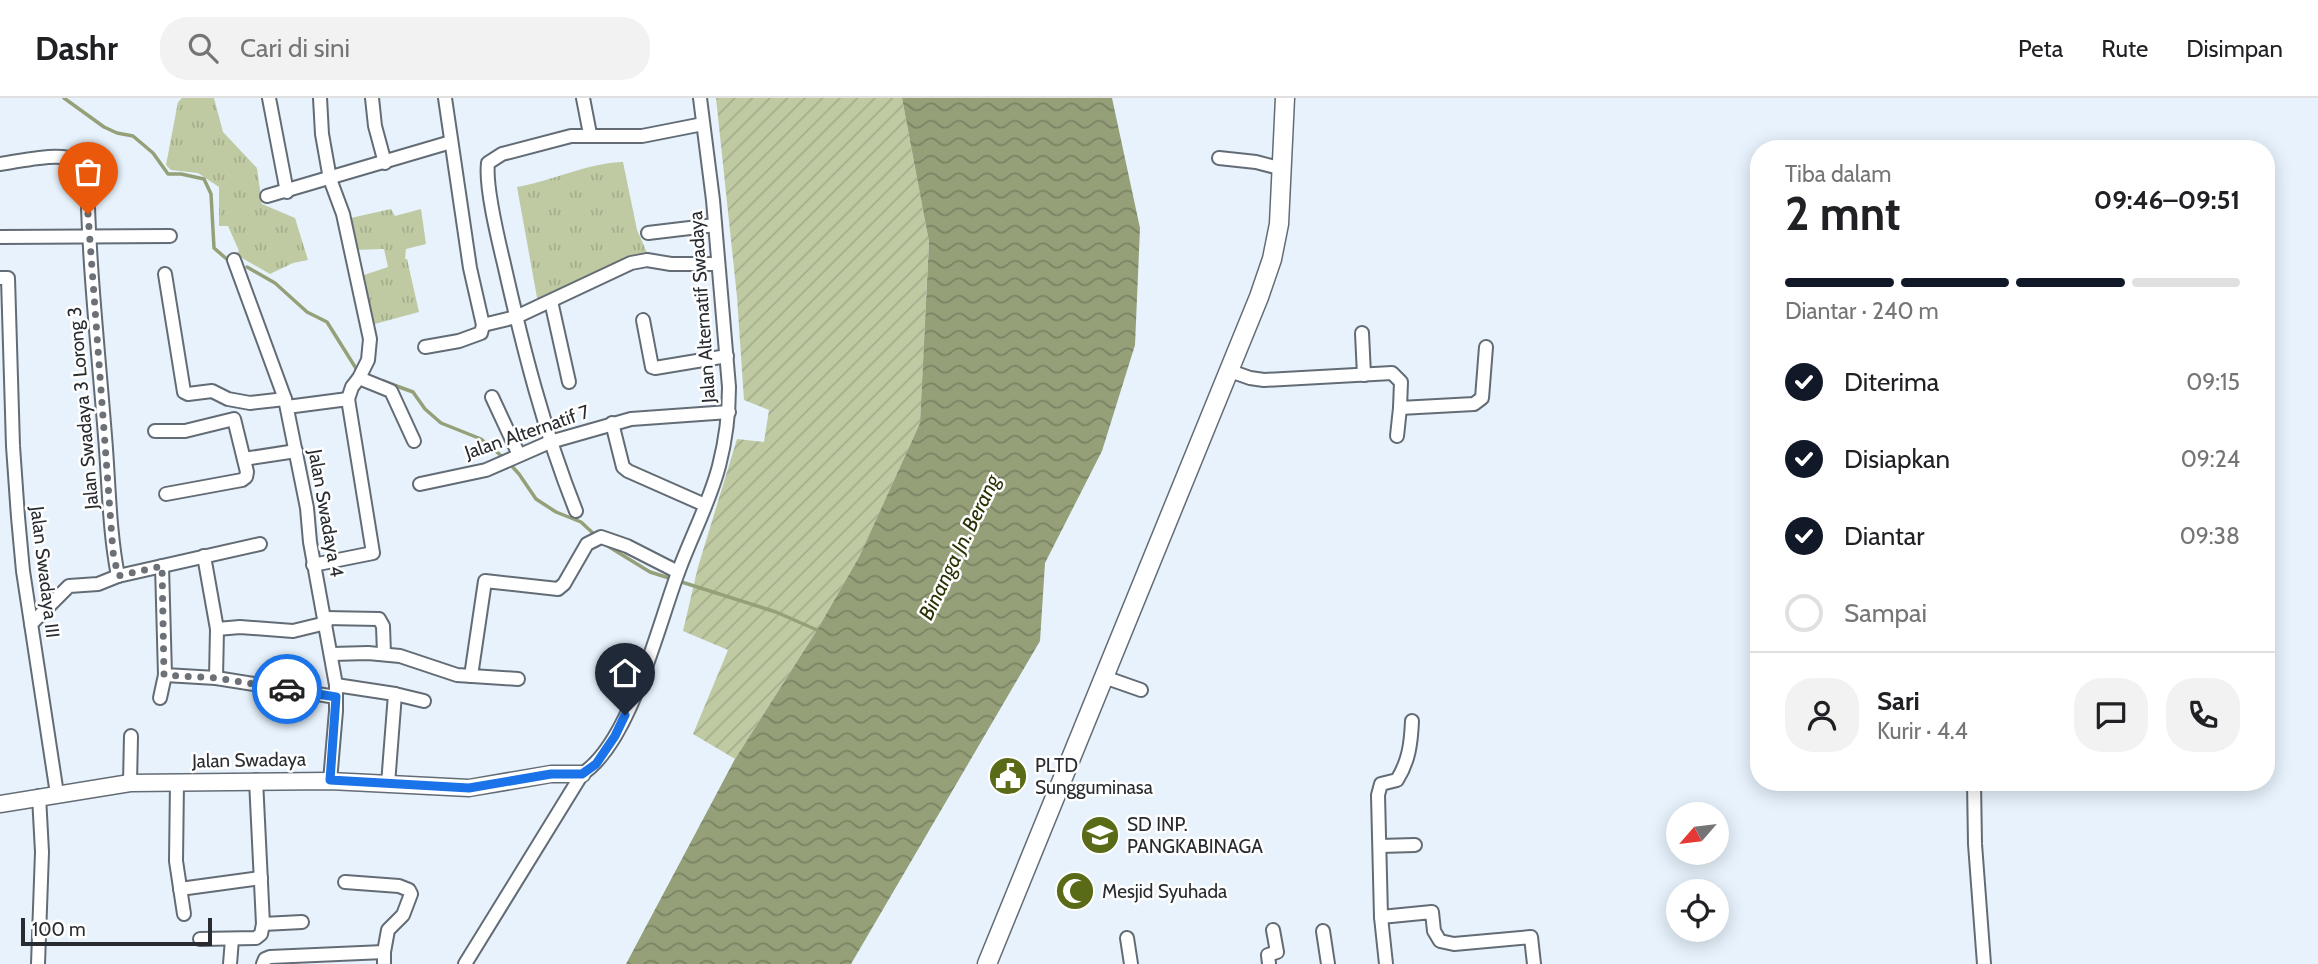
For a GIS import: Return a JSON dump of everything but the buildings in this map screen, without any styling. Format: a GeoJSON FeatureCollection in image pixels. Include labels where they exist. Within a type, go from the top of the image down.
{"type":"FeatureCollection","features":[{"type":"Feature","properties":{"kind":"main road"},"geometry":{"type":"LineString","coordinates":[[987,964],[1110,678],[1232,372],[1274,252],[1283,169],[1285,98]]}},
{"type":"Feature","properties":{"kind":"street"},"geometry":{"type":"LineString","coordinates":[[269,98],[287,192]]}},
{"type":"Feature","properties":{"kind":"street"},"geometry":{"type":"LineString","coordinates":[[313,565],[373,553],[348,399],[369,356],[370,339],[343,214],[330,179],[320,98]]}},
{"type":"Feature","properties":{"kind":"street"},"geometry":{"type":"LineString","coordinates":[[372,98],[375,126],[385,163]]}},
{"type":"Feature","properties":{"kind":"street"},"geometry":{"type":"LineString","coordinates":[[425,347],[473,337],[481,333],[483,325],[470,268],[445,98]]}},
{"type":"Feature","properties":{"kind":"street"},"geometry":{"type":"LineString","coordinates":[[583,98],[590,134]]}},
{"type":"Feature","properties":{"kind":"street","name":"Jalan Alternatif Swadaya"},"geometry":{"type":"LineString","coordinates":[[465,964],[582,774],[596,764],[615,736],[637,690],[678,572],[718,470],[729,412],[727,356],[700,98]]}},
{"type":"Feature","properties":{"kind":"street"},"geometry":{"type":"LineString","coordinates":[[576,512],[550,442],[516,317],[497,234],[488,163],[502,154],[550,140],[590,134],[642,136],[703,124]]}},
{"type":"Feature","properties":{"kind":"street"},"geometry":{"type":"LineString","coordinates":[[267,196],[451,142]]}},
{"type":"Feature","properties":{"kind":"street","name":"Jalan Swadaya 3 Lorong 3"},"geometry":{"type":"LineString","coordinates":[[0,164],[66,156],[82,160],[87,168],[88,237],[113,552],[118,576]]}},
{"type":"Feature","properties":{"kind":"street"},"geometry":{"type":"LineString","coordinates":[[1219,158],[1255,162],[1283,169]]}},
{"type":"Feature","properties":{"kind":"street"},"geometry":{"type":"LineString","coordinates":[[648,233],[715,225]]}},
{"type":"Feature","properties":{"kind":"street"},"geometry":{"type":"LineString","coordinates":[[0,237],[170,236]]}},
{"type":"Feature","properties":{"kind":"street","name":"Jalan Swadaya 4"},"geometry":{"type":"LineString","coordinates":[[234,260],[286,403],[307,508],[313,565],[326,621],[336,691],[330,780]]}},
{"type":"Feature","properties":{"kind":"street"},"geometry":{"type":"LineString","coordinates":[[483,325],[516,317],[607,272],[642,261],[718,264]]}},
{"type":"Feature","properties":{"kind":"street"},"geometry":{"type":"LineString","coordinates":[[166,274],[184,392],[188,394],[212,391],[228,399],[250,403],[348,399]]}},
{"type":"Feature","properties":{"kind":"street","name":"Jalan Swadaya III"},"geometry":{"type":"LineString","coordinates":[[0,278],[8,278],[4,313],[23,571],[57,794]]}},
{"type":"Feature","properties":{"kind":"street"},"geometry":{"type":"LineString","coordinates":[[551,301],[569,382]]}},
{"type":"Feature","properties":{"kind":"street"},"geometry":{"type":"LineString","coordinates":[[643,320],[652,367],[727,356]]}},
{"type":"Feature","properties":{"kind":"street"},"geometry":{"type":"LineString","coordinates":[[1362,333],[1364,375]]}},
{"type":"Feature","properties":{"kind":"street"},"geometry":{"type":"LineString","coordinates":[[1400,408],[1478,402],[1482,398],[1486,347]]}},
{"type":"Feature","properties":{"kind":"street"},"geometry":{"type":"LineString","coordinates":[[1232,372],[1250,378],[1286,380],[1392,373],[1401,382],[1397,436]]}},
{"type":"Feature","properties":{"kind":"street"},"geometry":{"type":"LineString","coordinates":[[359,378],[391,391],[414,441]]}},
{"type":"Feature","properties":{"kind":"street"},"geometry":{"type":"LineString","coordinates":[[492,397],[519,455]]}},
{"type":"Feature","properties":{"kind":"street","name":"Jalan Alternatif 7"},"geometry":{"type":"LineString","coordinates":[[420,484],[486,470],[550,442],[612,423],[652,416],[729,412]]}},
{"type":"Feature","properties":{"kind":"street"},"geometry":{"type":"LineString","coordinates":[[155,430],[185,431],[234,419],[244,459],[246,477],[242,480],[166,494]]}},
{"type":"Feature","properties":{"kind":"street"},"geometry":{"type":"LineString","coordinates":[[612,423],[623,467],[705,505]]}},
{"type":"Feature","properties":{"kind":"street"},"geometry":{"type":"LineString","coordinates":[[244,459],[296,451]]}},
{"type":"Feature","properties":{"kind":"street"},"geometry":{"type":"LineString","coordinates":[[471,676],[485,581],[558,589],[564,584],[586,544],[601,537],[627,546],[678,572]]}},
{"type":"Feature","properties":{"kind":"street"},"geometry":{"type":"LineString","coordinates":[[31,624],[72,584],[98,584],[118,576],[260,544]]}},
{"type":"Feature","properties":{"kind":"street"},"geometry":{"type":"LineString","coordinates":[[204,556],[217,629],[216,678]]}},
{"type":"Feature","properties":{"kind":"street"},"geometry":{"type":"LineString","coordinates":[[160,698],[164,675],[162,566]]}},
{"type":"Feature","properties":{"kind":"street"},"geometry":{"type":"LineString","coordinates":[[217,629],[240,627],[293,631],[326,621],[379,619],[383,626],[384,654]]}},
{"type":"Feature","properties":{"kind":"street"},"geometry":{"type":"LineString","coordinates":[[332,654],[384,654],[412,659],[457,675],[518,679]]}},
{"type":"Feature","properties":{"kind":"street"},"geometry":{"type":"LineString","coordinates":[[164,675],[395,694],[424,701]]}},
{"type":"Feature","properties":{"kind":"street"},"geometry":{"type":"LineString","coordinates":[[1110,678],[1141,690]]}},
{"type":"Feature","properties":{"kind":"street"},"geometry":{"type":"LineString","coordinates":[[388,784],[395,694]]}},
{"type":"Feature","properties":{"kind":"street"},"geometry":{"type":"LineString","coordinates":[[1386,964],[1381,917],[1380,787],[1381,784],[1397,780],[1402,771],[1410,750],[1412,721]]}},
{"type":"Feature","properties":{"kind":"street"},"geometry":{"type":"LineString","coordinates":[[130,783],[131,736]]}},
{"type":"Feature","properties":{"kind":"street","name":"Jalan Swadaya"},"geometry":{"type":"LineString","coordinates":[[0,804],[130,783],[330,780],[469,788],[551,774],[582,774]]}},
{"type":"Feature","properties":{"kind":"street"},"geometry":{"type":"LineString","coordinates":[[200,939],[256,938],[261,934],[263,924],[256,780]]}},
{"type":"Feature","properties":{"kind":"street"},"geometry":{"type":"LineString","coordinates":[[177,782],[176,861],[184,914]]}},
{"type":"Feature","properties":{"kind":"street"},"geometry":{"type":"LineString","coordinates":[[1974,791],[1975,844],[1984,964]]}},
{"type":"Feature","properties":{"kind":"street"},"geometry":{"type":"LineString","coordinates":[[38,964],[42,852],[39,796]]}},
{"type":"Feature","properties":{"kind":"street"},"geometry":{"type":"LineString","coordinates":[[1380,846],[1415,845]]}},
{"type":"Feature","properties":{"kind":"street"},"geometry":{"type":"LineString","coordinates":[[180,889],[261,878]]}},
{"type":"Feature","properties":{"kind":"street"},"geometry":{"type":"LineString","coordinates":[[263,964],[265,959],[271,957],[384,958],[388,930],[403,915],[410,890],[399,886],[345,882]]}},
{"type":"Feature","properties":{"kind":"street"},"geometry":{"type":"LineString","coordinates":[[1381,917],[1432,912],[1436,939],[1446,944],[1531,937],[1534,964]]}},
{"type":"Feature","properties":{"kind":"street"},"geometry":{"type":"LineString","coordinates":[[263,924],[302,922]]}},
{"type":"Feature","properties":{"kind":"street"},"geometry":{"type":"LineString","coordinates":[[1269,964],[1268,955],[1277,951],[1273,930]]}},
{"type":"Feature","properties":{"kind":"street"},"geometry":{"type":"LineString","coordinates":[[1323,931],[1328,964]]}},
{"type":"Feature","properties":{"kind":"street"},"geometry":{"type":"LineString","coordinates":[[1127,938],[1131,964]]}},
{"type":"Feature","properties":{"kind":"street"},"geometry":{"type":"LineString","coordinates":[[230,964],[232,939]]}},
{"type":"Feature","properties":{"kind":"green space"},"geometry":{"type":"Polygon","coordinates":[[[182,98],[214,98],[223,132],[257,168],[262,204],[295,218],[308,260],[293,263],[270,274],[235,254],[239,251],[228,226],[219,226],[219,187],[198,173],[171,170],[166,165],[178,102],[182,98]]]}},
{"type":"Feature","properties":{"kind":"green space"},"geometry":{"type":"Polygon","coordinates":[[[716,98],[902,98],[929,242],[920,423],[859,557],[817,630],[735,759],[693,734],[728,650],[683,631],[698,567],[737,439],[764,442],[769,410],[744,400],[737,297],[716,98]]]}},
{"type":"Feature","properties":{"kind":"green space"},"geometry":{"type":"Polygon","coordinates":[[[623,162],[637,230],[649,257],[538,303],[517,187],[596,165],[623,162]]]}},
{"type":"Feature","properties":{"kind":"green space"},"geometry":{"type":"Polygon","coordinates":[[[391,209],[395,216],[421,209],[426,244],[406,249],[405,259],[419,312],[371,325],[361,276],[388,267],[384,249],[354,250],[346,219],[391,209]]]}},
{"type":"Feature","properties":{"kind":"water","name":"Binanga Jn. Berang"},"geometry":{"type":"Polygon","coordinates":[[[902,98],[1112,98],[1140,228],[1135,345],[1102,451],[1045,563],[1040,641],[851,964],[626,964],[735,759],[817,630],[859,557],[920,423],[929,242],[902,98]]]}},
{"type":"Feature","properties":{"kind":"waterway"},"geometry":{"type":"LineString","coordinates":[[64,98],[104,127],[133,136],[153,153],[168,174],[204,179],[211,194],[214,248],[229,261]]}},
{"type":"Feature","properties":{"kind":"waterway"},"geometry":{"type":"LineString","coordinates":[[247,267],[275,283],[307,312],[327,322],[357,370]]}},
{"type":"Feature","properties":{"kind":"waterway"},"geometry":{"type":"LineString","coordinates":[[383,381],[413,392],[425,409],[441,423],[481,439],[504,458]]}},
{"type":"Feature","properties":{"kind":"waterway"},"geometry":{"type":"LineString","coordinates":[[509,463],[536,499],[556,512],[581,522],[595,535]]}},
{"type":"Feature","properties":{"kind":"waterway"},"geometry":{"type":"LineString","coordinates":[[606,545],[650,572],[776,612],[817,630]]}},
{"type":"Feature","properties":{"kind":"way so far"},"geometry":{"type":"LineString","coordinates":[[88,214],[113,552],[118,576],[162,566],[164,675],[216,678],[287,689]]}},
{"type":"Feature","properties":{"kind":"place","name":"PLTD Sungguminasa"},"geometry":{"type":"Point","coordinates":[1008,776]}},
{"type":"Feature","properties":{"kind":"place","name":"SD INP. PANGKABINAGA"},"geometry":{"type":"Point","coordinates":[1100,835]}},
{"type":"Feature","properties":{"kind":"place","name":"Mesjid Syuhada"},"geometry":{"type":"Point","coordinates":[1075,891]}},
{"type":"Feature","properties":{"kind":"route"},"geometry":{"type":"LineString","coordinates":[[287,689],[336,697],[330,780],[469,788],[551,774],[582,774],[596,764],[625,715]]}}]}
